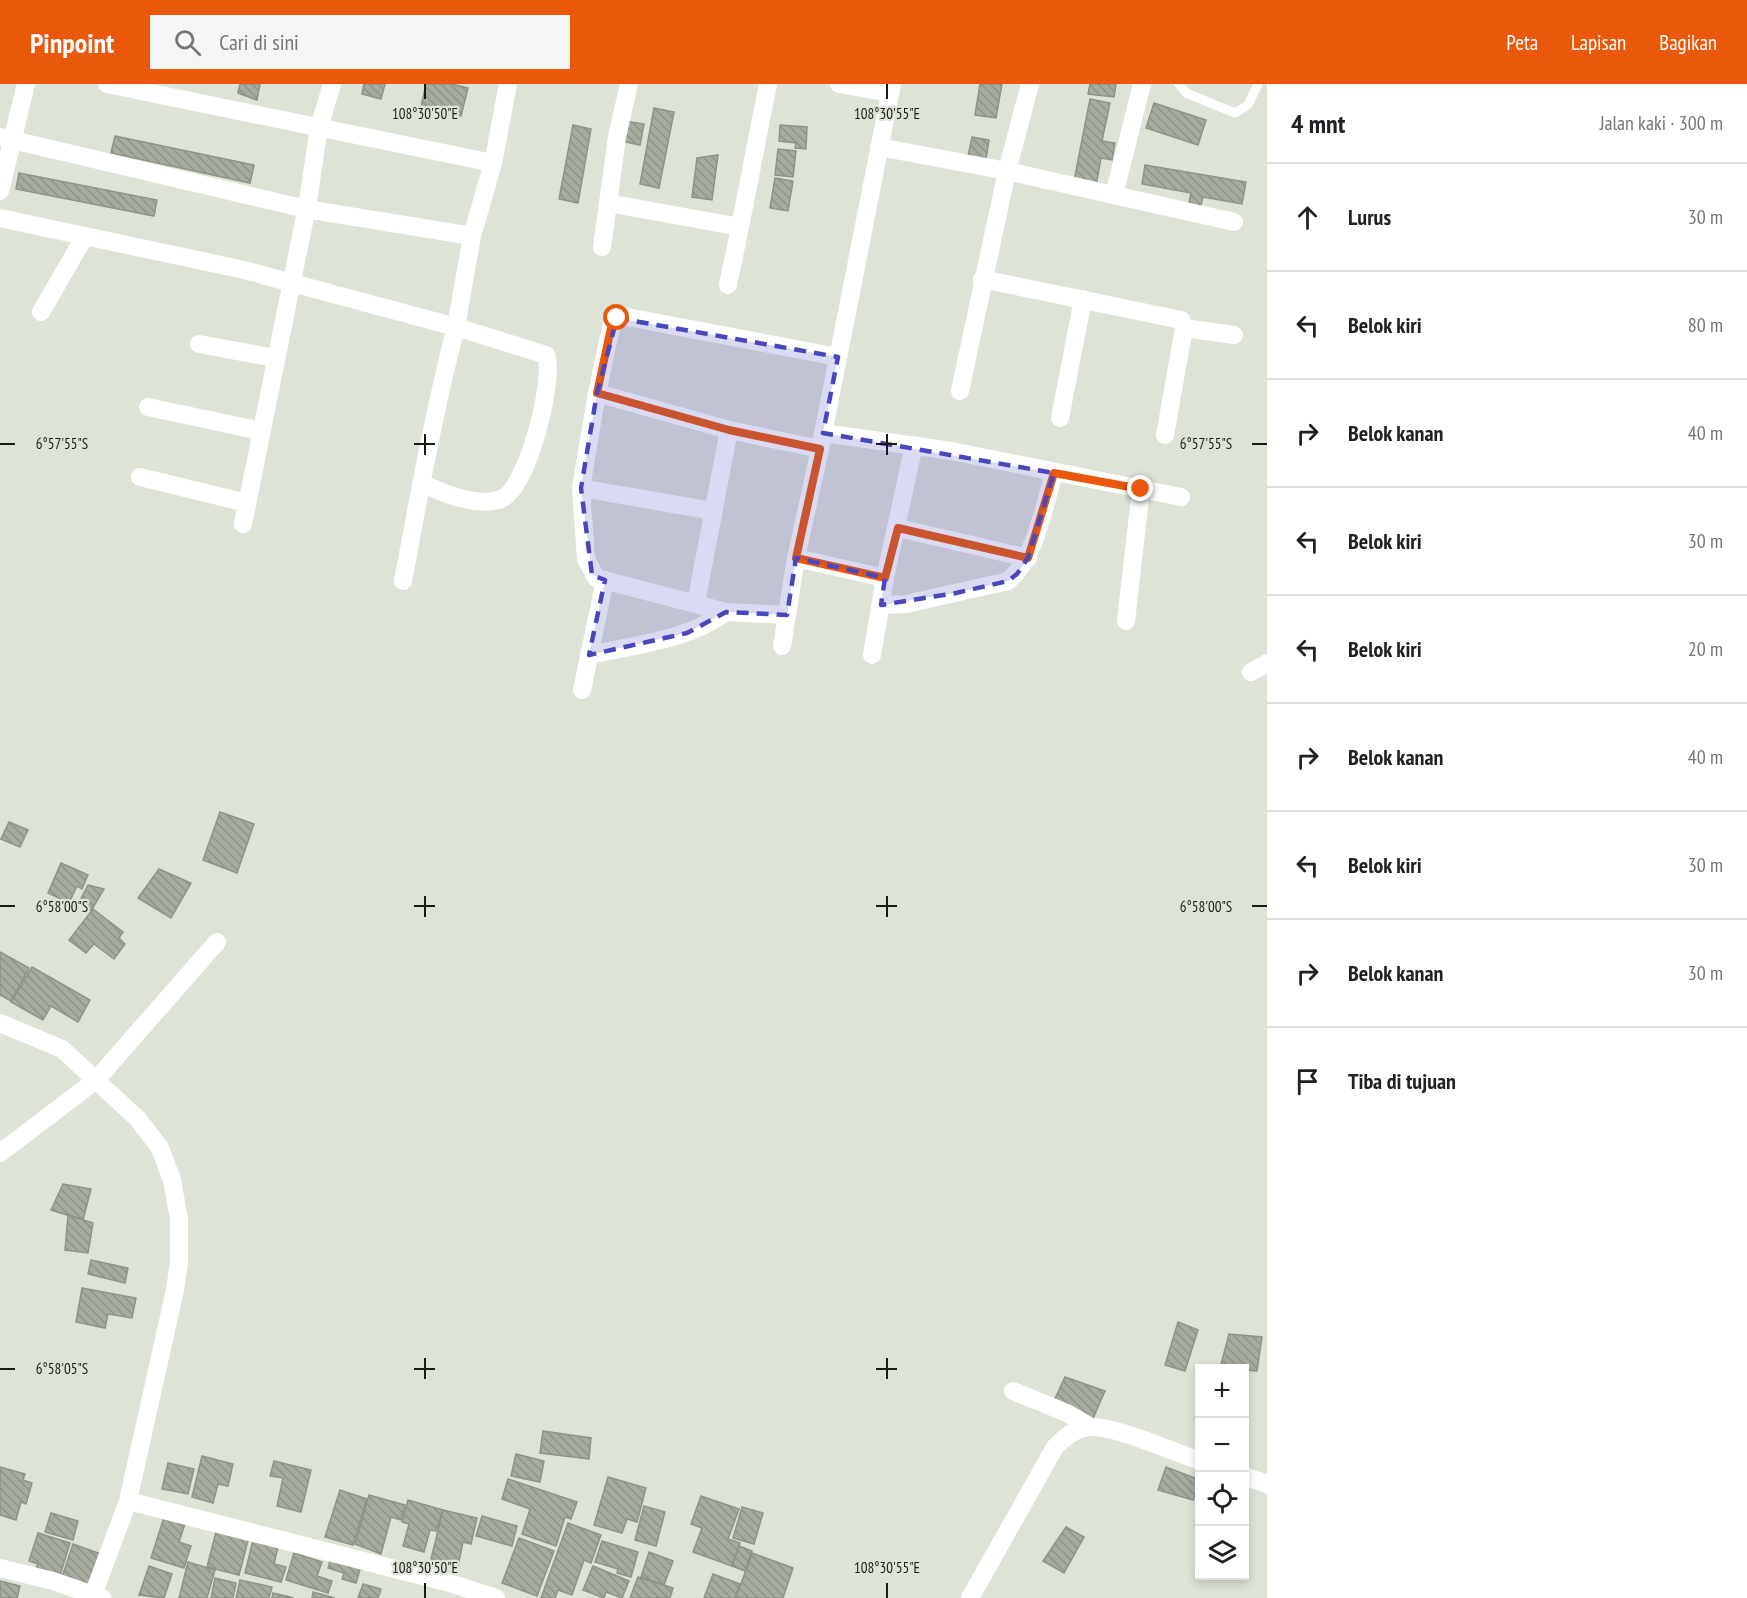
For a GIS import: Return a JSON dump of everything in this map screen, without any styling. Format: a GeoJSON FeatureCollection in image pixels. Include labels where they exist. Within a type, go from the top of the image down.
{"type":"FeatureCollection","features":[{"type":"Feature","properties":{"kind":"street"},"geometry":{"type":"LineString","coordinates":[[0,191],[5,139],[27,84]]}},
{"type":"Feature","properties":{"kind":"street"},"geometry":{"type":"LineString","coordinates":[[106,84],[493,163]]}},
{"type":"Feature","properties":{"kind":"street"},"geometry":{"type":"LineString","coordinates":[[243,524],[306,209],[319,128],[332,84]]}},
{"type":"Feature","properties":{"kind":"street"},"geometry":{"type":"LineString","coordinates":[[403,581],[435,408],[456,327],[472,236],[493,163],[506,84]]}},
{"type":"Feature","properties":{"kind":"street"},"geometry":{"type":"LineString","coordinates":[[602,248],[617,137],[629,84]]}},
{"type":"Feature","properties":{"kind":"street"},"geometry":{"type":"LineString","coordinates":[[728,285],[768,84]]}},
{"type":"Feature","properties":{"kind":"street"},"geometry":{"type":"LineString","coordinates":[[782,646],[796,558],[822,441],[891,88],[839,84]]}},
{"type":"Feature","properties":{"kind":"street"},"geometry":{"type":"LineString","coordinates":[[960,391],[982,279],[1030,84]]}},
{"type":"Feature","properties":{"kind":"street"},"geometry":{"type":"LineString","coordinates":[[1114,195],[1142,84]]}},
{"type":"Feature","properties":{"kind":"street"},"geometry":{"type":"LineString","coordinates":[[5,139],[306,209],[472,236]]}},
{"type":"Feature","properties":{"kind":"street"},"geometry":{"type":"LineString","coordinates":[[879,147],[1007,171],[1234,222]]}},
{"type":"Feature","properties":{"kind":"street"},"geometry":{"type":"LineString","coordinates":[[608,203],[740,227]]}},
{"type":"Feature","properties":{"kind":"street"},"geometry":{"type":"LineString","coordinates":[[0,218],[290,282],[456,327],[546,355],[549,372],[531,453],[510,494],[501,499],[487,501],[446,495],[421,483]]}},
{"type":"Feature","properties":{"kind":"street"},"geometry":{"type":"LineString","coordinates":[[41,312],[85,236]]}},
{"type":"Feature","properties":{"kind":"street"},"geometry":{"type":"LineString","coordinates":[[982,279],[1172,316],[1181,320],[1184,328],[1165,435]]}},
{"type":"Feature","properties":{"kind":"street"},"geometry":{"type":"LineString","coordinates":[[1060,418],[1083,299]]}},
{"type":"Feature","properties":{"kind":"street"},"geometry":{"type":"LineString","coordinates":[[788,615],[726,612],[592,575],[586,559],[581,488],[597,393],[612,323],[617,318],[627,317],[838,357]]}},
{"type":"Feature","properties":{"kind":"street"},"geometry":{"type":"LineString","coordinates":[[1184,328],[1234,335]]}},
{"type":"Feature","properties":{"kind":"street"},"geometry":{"type":"LineString","coordinates":[[199,344],[275,358]]}},
{"type":"Feature","properties":{"kind":"street"},"geometry":{"type":"LineString","coordinates":[[597,393],[729,430],[822,441],[914,446],[1180,497]]}},
{"type":"Feature","properties":{"kind":"street"},"geometry":{"type":"LineString","coordinates":[[148,407],[261,432]]}},
{"type":"Feature","properties":{"kind":"street"},"geometry":{"type":"LineString","coordinates":[[696,603],[729,430]]}},
{"type":"Feature","properties":{"kind":"street"},"geometry":{"type":"LineString","coordinates":[[872,655],[885,578],[898,528],[914,446]]}},
{"type":"Feature","properties":{"kind":"street"},"geometry":{"type":"LineString","coordinates":[[881,605],[906,604],[1008,581],[1017,574],[1028,558],[1054,473]]}},
{"type":"Feature","properties":{"kind":"street"},"geometry":{"type":"LineString","coordinates":[[140,477],[248,503]]}},
{"type":"Feature","properties":{"kind":"street"},"geometry":{"type":"LineString","coordinates":[[581,488],[713,511]]}},
{"type":"Feature","properties":{"kind":"street"},"geometry":{"type":"LineString","coordinates":[[1126,621],[1141,489]]}},
{"type":"Feature","properties":{"kind":"street"},"geometry":{"type":"LineString","coordinates":[[898,528],[1028,558]]}},
{"type":"Feature","properties":{"kind":"street"},"geometry":{"type":"LineString","coordinates":[[796,558],[885,578]]}},
{"type":"Feature","properties":{"kind":"street"},"geometry":{"type":"LineString","coordinates":[[582,690],[605,580]]}},
{"type":"Feature","properties":{"kind":"street"},"geometry":{"type":"LineString","coordinates":[[589,656],[706,627],[726,612]]}},
{"type":"Feature","properties":{"kind":"street"},"geometry":{"type":"LineString","coordinates":[[0,1153],[92,1075],[217,942]]}},
{"type":"Feature","properties":{"kind":"street"},"geometry":{"type":"LineString","coordinates":[[0,1023],[62,1048],[138,1119],[160,1148],[172,1180],[179,1219],[179,1263],[128,1502],[95,1597],[53,1581],[0,1568]]}},
{"type":"Feature","properties":{"kind":"street"},"geometry":{"type":"LineString","coordinates":[[1013,1391],[1067,1413],[1091,1427],[1117,1432],[1195,1459]]}},
{"type":"Feature","properties":{"kind":"street"},"geometry":{"type":"LineString","coordinates":[[970,1598],[1054,1447],[1070,1432],[1091,1427]]}},
{"type":"Feature","properties":{"kind":"street"},"geometry":{"type":"LineString","coordinates":[[1249,1477],[1267,1484]]}},
{"type":"Feature","properties":{"kind":"street"},"geometry":{"type":"LineString","coordinates":[[128,1502],[450,1583],[496,1598]]}},
{"type":"Feature","properties":{"kind":"lane"},"geometry":{"type":"LineString","coordinates":[[1179,84],[1186,93],[1235,113],[1248,105],[1258,84]]}},
{"type":"Feature","properties":{"kind":"highlighted area"},"geometry":{"type":"Polygon","coordinates":[[[617,318],[838,357],[823,433],[1054,473],[1028,558],[1017,574],[1008,581],[956,593],[881,605],[885,578],[796,558],[787,615],[726,612],[687,633],[589,655],[605,580],[592,575],[581,488],[597,393],[617,318]]]}},
{"type":"Feature","properties":{"kind":"building"},"geometry":{"type":"Polygon","coordinates":[[[240,84],[260,84],[257,100],[238,93],[240,84]]]}},
{"type":"Feature","properties":{"kind":"building"},"geometry":{"type":"Polygon","coordinates":[[[364,84],[385,84],[381,99],[362,94],[364,84]]]}},
{"type":"Feature","properties":{"kind":"building"},"geometry":{"type":"Polygon","coordinates":[[[426,84],[452,84],[468,88],[461,116],[438,107],[435,111],[421,107],[426,84]]]}},
{"type":"Feature","properties":{"kind":"building"},"geometry":{"type":"Polygon","coordinates":[[[980,84],[1002,84],[996,118],[975,115],[980,84]]]}},
{"type":"Feature","properties":{"kind":"building"},"geometry":{"type":"Polygon","coordinates":[[[1090,84],[1116,84],[1114,97],[1088,94],[1090,84]]]}},
{"type":"Feature","properties":{"kind":"building"},"geometry":{"type":"Polygon","coordinates":[[[1090,99],[1110,103],[1102,141],[1115,143],[1112,160],[1101,158],[1096,186],[1074,181],[1090,99]]]}},
{"type":"Feature","properties":{"kind":"building"},"geometry":{"type":"Polygon","coordinates":[[[1154,103],[1206,120],[1198,145],[1146,128],[1154,103]]]}},
{"type":"Feature","properties":{"kind":"building"},"geometry":{"type":"Polygon","coordinates":[[[654,108],[674,112],[659,188],[640,184],[654,108]]]}},
{"type":"Feature","properties":{"kind":"building"},"geometry":{"type":"Polygon","coordinates":[[[625,121],[644,124],[640,145],[621,141],[625,121]]]}},
{"type":"Feature","properties":{"kind":"building"},"geometry":{"type":"Polygon","coordinates":[[[573,125],[591,129],[578,203],[559,199],[573,125]]]}},
{"type":"Feature","properties":{"kind":"building"},"geometry":{"type":"Polygon","coordinates":[[[780,125],[807,127],[806,149],[795,148],[796,143],[779,141],[780,125]]]}},
{"type":"Feature","properties":{"kind":"building"},"geometry":{"type":"Polygon","coordinates":[[[115,136],[254,165],[250,183],[111,153],[115,136]]]}},
{"type":"Feature","properties":{"kind":"building"},"geometry":{"type":"Polygon","coordinates":[[[972,137],[989,140],[986,159],[968,156],[972,137]]]}},
{"type":"Feature","properties":{"kind":"building"},"geometry":{"type":"Polygon","coordinates":[[[778,149],[796,151],[793,177],[775,175],[778,149]]]}},
{"type":"Feature","properties":{"kind":"building"},"geometry":{"type":"Polygon","coordinates":[[[718,155],[712,200],[692,197],[697,158],[718,155]]]}},
{"type":"Feature","properties":{"kind":"building"},"geometry":{"type":"Polygon","coordinates":[[[1145,165],[1246,182],[1242,204],[1203,197],[1201,205],[1189,203],[1191,193],[1142,184],[1145,165]]]}},
{"type":"Feature","properties":{"kind":"building"},"geometry":{"type":"Polygon","coordinates":[[[19,173],[157,200],[154,216],[16,189],[19,173]]]}},
{"type":"Feature","properties":{"kind":"building"},"geometry":{"type":"Polygon","coordinates":[[[775,178],[793,181],[788,211],[770,208],[775,178]]]}},
{"type":"Feature","properties":{"kind":"building"},"geometry":{"type":"Polygon","coordinates":[[[220,812],[254,824],[237,873],[203,860],[220,812]]]}},
{"type":"Feature","properties":{"kind":"building"},"geometry":{"type":"Polygon","coordinates":[[[9,822],[28,830],[20,847],[1,839],[9,822]]]}},
{"type":"Feature","properties":{"kind":"building"},"geometry":{"type":"Polygon","coordinates":[[[61,863],[88,875],[82,889],[77,886],[69,903],[48,893],[61,863]]]}},
{"type":"Feature","properties":{"kind":"building"},"geometry":{"type":"Polygon","coordinates":[[[159,869],[191,883],[171,918],[138,898],[159,869]]]}},
{"type":"Feature","properties":{"kind":"building"},"geometry":{"type":"Polygon","coordinates":[[[88,885],[104,889],[91,911],[78,904],[88,885]]]}},
{"type":"Feature","properties":{"kind":"building"},"geometry":{"type":"Polygon","coordinates":[[[93,909],[123,932],[119,938],[125,944],[114,959],[94,944],[86,953],[69,940],[93,909]]]}},
{"type":"Feature","properties":{"kind":"building"},"geometry":{"type":"Polygon","coordinates":[[[0,952],[29,968],[11,1001],[0,995],[0,952]]]}},
{"type":"Feature","properties":{"kind":"building"},"geometry":{"type":"Polygon","coordinates":[[[32,967],[90,1000],[78,1022],[51,1006],[43,1020],[11,1002],[32,967]]]}},
{"type":"Feature","properties":{"kind":"building"},"geometry":{"type":"Polygon","coordinates":[[[63,1184],[91,1189],[83,1220],[51,1210],[63,1184]]]}},
{"type":"Feature","properties":{"kind":"building"},"geometry":{"type":"Polygon","coordinates":[[[68,1215],[93,1223],[88,1253],[65,1250],[68,1215]]]}},
{"type":"Feature","properties":{"kind":"building"},"geometry":{"type":"Polygon","coordinates":[[[91,1260],[128,1268],[125,1283],[88,1274],[91,1260]]]}},
{"type":"Feature","properties":{"kind":"building"},"geometry":{"type":"Polygon","coordinates":[[[82,1288],[136,1298],[132,1318],[108,1314],[105,1328],[76,1322],[82,1288]]]}},
{"type":"Feature","properties":{"kind":"building"},"geometry":{"type":"Polygon","coordinates":[[[1178,1322],[1198,1330],[1185,1371],[1165,1365],[1178,1322]]]}},
{"type":"Feature","properties":{"kind":"building"},"geometry":{"type":"Polygon","coordinates":[[[1229,1334],[1262,1337],[1257,1371],[1249,1370],[1249,1364],[1221,1364],[1229,1334]]]}},
{"type":"Feature","properties":{"kind":"building"},"geometry":{"type":"Polygon","coordinates":[[[1065,1377],[1105,1391],[1092,1421],[1054,1401],[1065,1377]]]}},
{"type":"Feature","properties":{"kind":"building"},"geometry":{"type":"Polygon","coordinates":[[[543,1431],[591,1438],[589,1459],[540,1453],[543,1431]]]}},
{"type":"Feature","properties":{"kind":"building"},"geometry":{"type":"Polygon","coordinates":[[[516,1454],[544,1461],[540,1482],[511,1476],[516,1454]]]}},
{"type":"Feature","properties":{"kind":"building"},"geometry":{"type":"Polygon","coordinates":[[[202,1456],[233,1464],[228,1486],[218,1484],[213,1503],[192,1497],[202,1456]]]}},
{"type":"Feature","properties":{"kind":"building"},"geometry":{"type":"Polygon","coordinates":[[[274,1461],[311,1470],[301,1512],[277,1506],[283,1478],[270,1476],[274,1461]]]}},
{"type":"Feature","properties":{"kind":"building"},"geometry":{"type":"Polygon","coordinates":[[[168,1463],[194,1469],[188,1494],[162,1489],[168,1463]]]}},
{"type":"Feature","properties":{"kind":"building"},"geometry":{"type":"Polygon","coordinates":[[[0,1467],[25,1474],[23,1480],[32,1483],[26,1504],[21,1502],[16,1520],[0,1515],[0,1467]]]}},
{"type":"Feature","properties":{"kind":"building"},"geometry":{"type":"Polygon","coordinates":[[[1166,1467],[1195,1478],[1193,1500],[1158,1490],[1166,1467]]]}},
{"type":"Feature","properties":{"kind":"building"},"geometry":{"type":"Polygon","coordinates":[[[608,1477],[646,1488],[637,1522],[627,1519],[622,1533],[594,1525],[608,1477]]]}},
{"type":"Feature","properties":{"kind":"building"},"geometry":{"type":"Polygon","coordinates":[[[508,1479],[577,1502],[571,1519],[565,1517],[556,1546],[522,1534],[530,1509],[502,1499],[508,1479]]]}},
{"type":"Feature","properties":{"kind":"building"},"geometry":{"type":"Polygon","coordinates":[[[340,1490],[367,1499],[353,1545],[325,1537],[340,1490]]]}},
{"type":"Feature","properties":{"kind":"building"},"geometry":{"type":"Polygon","coordinates":[[[369,1495],[405,1505],[401,1520],[391,1517],[381,1554],[355,1544],[369,1495]]]}},
{"type":"Feature","properties":{"kind":"building"},"geometry":{"type":"Polygon","coordinates":[[[701,1496],[739,1509],[728,1539],[740,1543],[732,1566],[693,1552],[702,1528],[691,1524],[701,1496]]]}},
{"type":"Feature","properties":{"kind":"building"},"geometry":{"type":"Polygon","coordinates":[[[408,1500],[443,1510],[436,1531],[430,1530],[424,1552],[403,1546],[409,1524],[402,1522],[408,1500]]]}},
{"type":"Feature","properties":{"kind":"building"},"geometry":{"type":"Polygon","coordinates":[[[644,1506],[665,1512],[656,1546],[635,1540],[644,1506]]]}},
{"type":"Feature","properties":{"kind":"building"},"geometry":{"type":"Polygon","coordinates":[[[742,1507],[763,1513],[754,1544],[733,1538],[742,1507]]]}},
{"type":"Feature","properties":{"kind":"building"},"geometry":{"type":"Polygon","coordinates":[[[443,1510],[477,1518],[471,1544],[463,1542],[458,1566],[431,1559],[443,1510]]]}},
{"type":"Feature","properties":{"kind":"building"},"geometry":{"type":"Polygon","coordinates":[[[51,1513],[78,1521],[73,1540],[45,1532],[51,1513]]]}},
{"type":"Feature","properties":{"kind":"building"},"geometry":{"type":"Polygon","coordinates":[[[482,1516],[517,1526],[512,1546],[476,1536],[482,1516]]]}},
{"type":"Feature","properties":{"kind":"building"},"geometry":{"type":"Polygon","coordinates":[[[164,1517],[185,1524],[179,1542],[191,1546],[184,1568],[151,1558],[164,1517]]]}},
{"type":"Feature","properties":{"kind":"building"},"geometry":{"type":"Polygon","coordinates":[[[568,1523],[601,1535],[591,1563],[584,1560],[572,1595],[558,1590],[555,1598],[541,1598],[568,1523]]]}},
{"type":"Feature","properties":{"kind":"building"},"geometry":{"type":"Polygon","coordinates":[[[1066,1527],[1084,1537],[1064,1573],[1043,1561],[1066,1527]]]}},
{"type":"Feature","properties":{"kind":"building"},"geometry":{"type":"Polygon","coordinates":[[[217,1528],[249,1537],[239,1575],[207,1567],[217,1528]]]}},
{"type":"Feature","properties":{"kind":"building"},"geometry":{"type":"Polygon","coordinates":[[[38,1533],[70,1543],[59,1579],[35,1571],[38,1564],[29,1561],[38,1533]]]}},
{"type":"Feature","properties":{"kind":"building"},"geometry":{"type":"Polygon","coordinates":[[[519,1538],[554,1551],[537,1596],[502,1583],[519,1538]]]}},
{"type":"Feature","properties":{"kind":"building"},"geometry":{"type":"Polygon","coordinates":[[[253,1540],[278,1547],[274,1564],[286,1567],[281,1582],[245,1573],[253,1540]]]}},
{"type":"Feature","properties":{"kind":"building"},"geometry":{"type":"Polygon","coordinates":[[[602,1541],[638,1552],[631,1577],[617,1573],[618,1569],[595,1562],[602,1541]]]}},
{"type":"Feature","properties":{"kind":"building"},"geometry":{"type":"Polygon","coordinates":[[[73,1544],[101,1554],[89,1590],[61,1580],[73,1544]]]}},
{"type":"Feature","properties":{"kind":"building"},"geometry":{"type":"Polygon","coordinates":[[[739,1546],[752,1551],[745,1571],[732,1566],[739,1546]]]}},
{"type":"Feature","properties":{"kind":"building"},"geometry":{"type":"Polygon","coordinates":[[[649,1552],[673,1561],[664,1585],[641,1577],[649,1552]]]}},
{"type":"Feature","properties":{"kind":"building"},"geometry":{"type":"Polygon","coordinates":[[[294,1553],[322,1562],[317,1576],[332,1581],[328,1593],[286,1580],[294,1553]]]}},
{"type":"Feature","properties":{"kind":"building"},"geometry":{"type":"Polygon","coordinates":[[[752,1553],[793,1568],[783,1598],[736,1598],[752,1553]]]}},
{"type":"Feature","properties":{"kind":"building"},"geometry":{"type":"Polygon","coordinates":[[[331,1557],[361,1566],[356,1583],[342,1579],[344,1573],[328,1568],[331,1557]]]}},
{"type":"Feature","properties":{"kind":"building"},"geometry":{"type":"Polygon","coordinates":[[[188,1562],[215,1570],[207,1598],[179,1598],[188,1562]]]}},
{"type":"Feature","properties":{"kind":"building"},"geometry":{"type":"Polygon","coordinates":[[[149,1566],[172,1574],[164,1598],[139,1595],[149,1566]]]}},
{"type":"Feature","properties":{"kind":"building"},"geometry":{"type":"Polygon","coordinates":[[[593,1566],[629,1581],[622,1598],[606,1592],[604,1598],[583,1590],[593,1566]]]}},
{"type":"Feature","properties":{"kind":"building"},"geometry":{"type":"Polygon","coordinates":[[[713,1574],[740,1584],[735,1598],[704,1598],[713,1574]]]}},
{"type":"Feature","properties":{"kind":"building"},"geometry":{"type":"Polygon","coordinates":[[[638,1577],[673,1588],[670,1598],[630,1598],[638,1577]]]}},
{"type":"Feature","properties":{"kind":"building"},"geometry":{"type":"Polygon","coordinates":[[[215,1578],[236,1583],[233,1598],[211,1598],[215,1578]]]}},
{"type":"Feature","properties":{"kind":"building"},"geometry":{"type":"Polygon","coordinates":[[[240,1580],[272,1587],[269,1598],[236,1598],[240,1580]]]}},
{"type":"Feature","properties":{"kind":"building"},"geometry":{"type":"Polygon","coordinates":[[[0,1581],[20,1586],[17,1598],[0,1598],[0,1581]]]}},
{"type":"Feature","properties":{"kind":"building"},"geometry":{"type":"Polygon","coordinates":[[[363,1584],[381,1589],[378,1598],[358,1598],[363,1584]]]}},
{"type":"Feature","properties":{"kind":"building"},"geometry":{"type":"Polygon","coordinates":[[[313,1592],[335,1598],[312,1598],[313,1592]]]}},
{"type":"Feature","properties":{"kind":"building"},"geometry":{"type":"Polygon","coordinates":[[[273,1593],[294,1598],[272,1598],[273,1593]]]}},
{"type":"Feature","properties":{"kind":"route"},"geometry":{"type":"LineString","coordinates":[[617,318],[612,323],[597,393],[729,430],[820,449],[796,558],[885,578],[898,528],[1028,558],[1054,473],[1141,489]]}}]}
